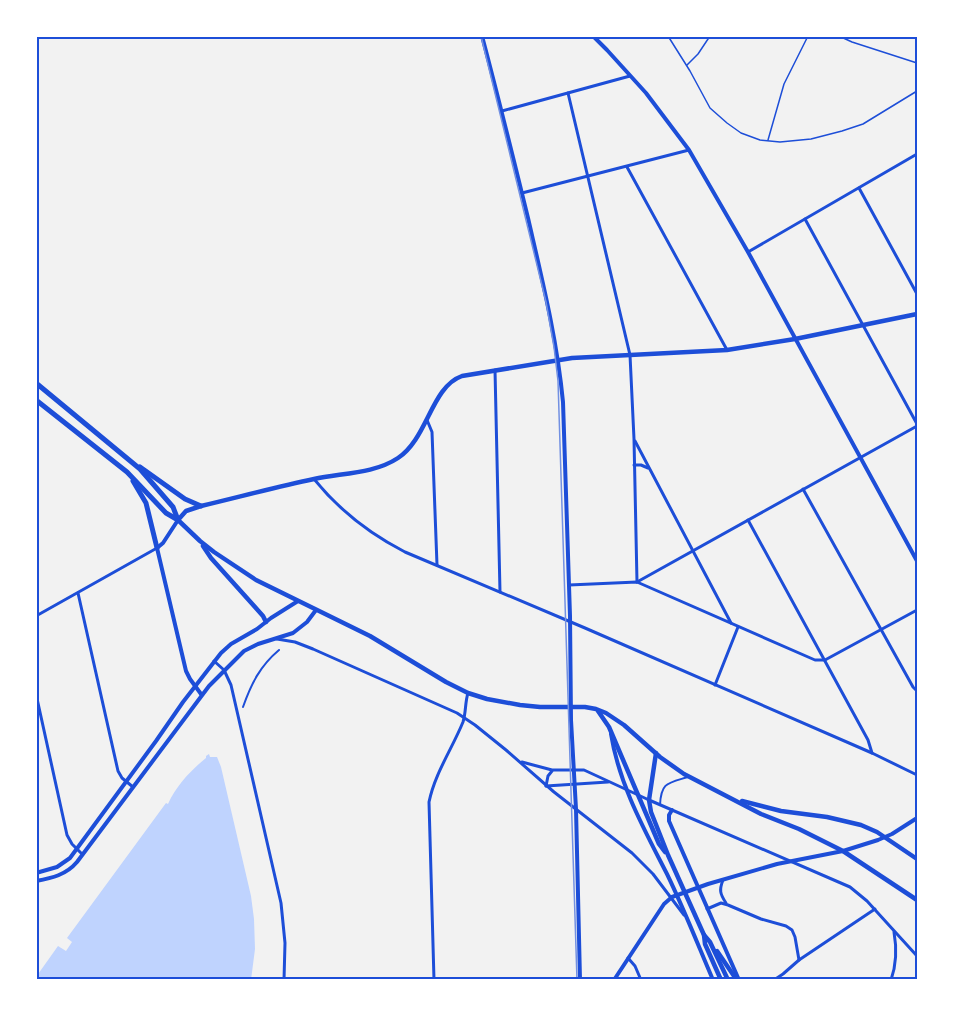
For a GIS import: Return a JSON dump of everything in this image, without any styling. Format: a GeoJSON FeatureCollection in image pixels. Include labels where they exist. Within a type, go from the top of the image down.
{"type":"FeatureCollection","features":[{"type":"Feature","properties":{"kind":"highway"},"geometry":{"type":"LineString","coordinates":[[36,383],[134,464],[173,507],[178,520]]}},
{"type":"Feature","properties":{"kind":"highway"},"geometry":{"type":"LineString","coordinates":[[36,400],[128,472],[166,513],[178,520]]}},
{"type":"Feature","properties":{"kind":"highway"},"geometry":{"type":"LineString","coordinates":[[134,464],[185,499],[201,506]]}},
{"type":"Feature","properties":{"kind":"highway"},"geometry":{"type":"LineString","coordinates":[[128,472],[146,503],[157,548]]}},
{"type":"Feature","properties":{"kind":"main road"},"geometry":{"type":"LineString","coordinates":[[482,36],[548,301],[563,402],[580,980]]}},
{"type":"Feature","properties":{"kind":"main road"},"geometry":{"type":"LineString","coordinates":[[592,36],[631,76],[689,150],[748,252],[917,561]]}},
{"type":"Feature","properties":{"kind":"main road"},"geometry":{"type":"LineString","coordinates":[[201,694],[186,671],[157,548],[164,543],[184,513],[201,506],[314,479],[387,465],[409,449],[450,381],[465,375],[558,359],[727,350],[795,339],[917,314]]}},
{"type":"Feature","properties":{"kind":"main road"},"geometry":{"type":"LineString","coordinates":[[178,520],[214,552],[256,580],[376,639],[468,693],[520,705],[596,709],[617,720],[673,767],[689,777],[761,814],[799,829],[843,851],[917,900]]}},
{"type":"Feature","properties":{"kind":"main road"},"geometry":{"type":"LineString","coordinates":[[200,541],[266,622]]}},
{"type":"Feature","properties":{"kind":"main road"},"geometry":{"type":"LineString","coordinates":[[36,873],[53,869],[70,858],[214,661],[231,644],[298,601]]}},
{"type":"Feature","properties":{"kind":"main road"},"geometry":{"type":"LineString","coordinates":[[36,881],[52,878],[74,866],[201,694],[240,654],[248,648],[297,630],[316,610]]}},
{"type":"Feature","properties":{"kind":"main road"},"geometry":{"type":"LineString","coordinates":[[596,709],[609,727],[659,844],[668,855]]}},
{"type":"Feature","properties":{"kind":"main road"},"geometry":{"type":"LineString","coordinates":[[609,727],[627,790],[713,980]]}},
{"type":"Feature","properties":{"kind":"main road"},"geometry":{"type":"LineString","coordinates":[[656,753],[649,800],[651,812],[704,935],[739,980]]}},
{"type":"Feature","properties":{"kind":"main road"},"geometry":{"type":"LineString","coordinates":[[734,799],[781,811],[854,823],[873,830],[917,859]]}},
{"type":"Feature","properties":{"kind":"main road"},"geometry":{"type":"LineString","coordinates":[[672,810],[669,822],[739,980]]}},
{"type":"Feature","properties":{"kind":"main road"},"geometry":{"type":"LineString","coordinates":[[614,980],[664,904],[674,896],[791,861],[843,851],[885,837],[917,818]]}},
{"type":"Feature","properties":{"kind":"main road"},"geometry":{"type":"LineString","coordinates":[[704,935],[705,944],[722,980]]}},
{"type":"Feature","properties":{"kind":"main road"},"geometry":{"type":"LineString","coordinates":[[710,942],[728,980]]}},
{"type":"Feature","properties":{"kind":"street"},"geometry":{"type":"LineString","coordinates":[[502,111],[631,76]]}},
{"type":"Feature","properties":{"kind":"street"},"geometry":{"type":"LineString","coordinates":[[568,93],[630,355],[637,582]]}},
{"type":"Feature","properties":{"kind":"street"},"geometry":{"type":"LineString","coordinates":[[522,193],[689,150]]}},
{"type":"Feature","properties":{"kind":"street"},"geometry":{"type":"LineString","coordinates":[[748,252],[915,155],[916,161]]}},
{"type":"Feature","properties":{"kind":"street"},"geometry":{"type":"LineString","coordinates":[[627,167],[727,350]]}},
{"type":"Feature","properties":{"kind":"street"},"geometry":{"type":"LineString","coordinates":[[859,188],[917,294]]}},
{"type":"Feature","properties":{"kind":"street"},"geometry":{"type":"LineString","coordinates":[[637,582],[917,425],[805,219]]}},
{"type":"Feature","properties":{"kind":"street"},"geometry":{"type":"LineString","coordinates":[[495,370],[500,592]]}},
{"type":"Feature","properties":{"kind":"street"},"geometry":{"type":"LineString","coordinates":[[427,420],[432,432],[437,565]]}},
{"type":"Feature","properties":{"kind":"street"},"geometry":{"type":"LineString","coordinates":[[634,439],[731,624]]}},
{"type":"Feature","properties":{"kind":"street"},"geometry":{"type":"LineString","coordinates":[[634,465],[650,469]]}},
{"type":"Feature","properties":{"kind":"street"},"geometry":{"type":"LineString","coordinates":[[314,479],[354,520],[405,552],[872,753],[917,776]]}},
{"type":"Feature","properties":{"kind":"street"},"geometry":{"type":"LineString","coordinates":[[803,489],[880,630],[917,691]]}},
{"type":"Feature","properties":{"kind":"street"},"geometry":{"type":"LineString","coordinates":[[748,519],[868,740],[872,753]]}},
{"type":"Feature","properties":{"kind":"street"},"geometry":{"type":"LineString","coordinates":[[36,616],[157,548]]}},
{"type":"Feature","properties":{"kind":"street"},"geometry":{"type":"LineString","coordinates":[[569,585],[637,582],[815,660],[825,660],[917,610]]}},
{"type":"Feature","properties":{"kind":"street"},"geometry":{"type":"LineString","coordinates":[[78,593],[118,771],[133,788]]}},
{"type":"Feature","properties":{"kind":"street"},"geometry":{"type":"LineString","coordinates":[[715,685],[738,627]]}},
{"type":"Feature","properties":{"kind":"street"},"geometry":{"type":"LineString","coordinates":[[275,639],[307,646],[457,713],[520,761],[546,786],[639,860],[674,896]]}},
{"type":"Feature","properties":{"kind":"street"},"geometry":{"type":"LineString","coordinates":[[243,707],[256,675],[279,650]]}},
{"type":"Feature","properties":{"kind":"street"},"geometry":{"type":"LineString","coordinates":[[214,661],[224,670],[232,689],[279,890],[284,931],[284,980]]}},
{"type":"Feature","properties":{"kind":"street"},"geometry":{"type":"LineString","coordinates":[[434,980],[429,802],[432,787],[464,719],[468,693]]}},
{"type":"Feature","properties":{"kind":"street"},"geometry":{"type":"LineString","coordinates":[[36,694],[68,835],[76,849],[83,855]]}},
{"type":"Feature","properties":{"kind":"street"},"geometry":{"type":"LineString","coordinates":[[520,761],[552,770],[584,770],[850,887],[864,897],[917,956]]}},
{"type":"Feature","properties":{"kind":"street"},"geometry":{"type":"LineString","coordinates":[[546,786],[552,770]]}},
{"type":"Feature","properties":{"kind":"street"},"geometry":{"type":"LineString","coordinates":[[660,805],[661,792],[665,786],[689,777]]}},
{"type":"Feature","properties":{"kind":"street"},"geometry":{"type":"LineString","coordinates":[[546,786],[610,782]]}},
{"type":"Feature","properties":{"kind":"street"},"geometry":{"type":"LineString","coordinates":[[723,880],[720,892],[728,905]]}},
{"type":"Feature","properties":{"kind":"street"},"geometry":{"type":"LineString","coordinates":[[707,909],[721,903],[786,926],[792,930],[798,945],[800,960]]}},
{"type":"Feature","properties":{"kind":"street"},"geometry":{"type":"LineString","coordinates":[[774,980],[875,909]]}},
{"type":"Feature","properties":{"kind":"street"},"geometry":{"type":"LineString","coordinates":[[891,980],[897,953],[893,930]]}},
{"type":"Feature","properties":{"kind":"street"},"geometry":{"type":"LineString","coordinates":[[628,958],[635,966],[641,980]]}},
{"type":"Feature","properties":{"kind":"street"},"geometry":{"type":"LineString","coordinates":[[912,980],[917,978]]}},
{"type":"Feature","properties":{"kind":"lane"},"geometry":{"type":"LineString","coordinates":[[668,36],[710,108],[741,133],[760,140],[780,142],[811,140],[852,128],[863,124],[917,91]]}},
{"type":"Feature","properties":{"kind":"lane"},"geometry":{"type":"LineString","coordinates":[[686,65],[698,54],[710,36]]}},
{"type":"Feature","properties":{"kind":"lane"},"geometry":{"type":"LineString","coordinates":[[768,141],[784,84],[808,36]]}},
{"type":"Feature","properties":{"kind":"lane"},"geometry":{"type":"LineString","coordinates":[[839,36],[917,63]]}},
{"type":"Feature","properties":{"kind":"water"},"geometry":{"type":"Polygon","coordinates":[[[209,754],[210,757],[217,757],[221,767],[251,896],[255,949],[251,980],[36,980],[58,946],[66,951],[72,942],[67,938],[189,773],[209,754]]]}},
{"type":"Feature","properties":{"kind":"railway"},"geometry":{"type":"LineString","coordinates":[[481,36],[546,302],[558,381],[577,980]]}}]}
